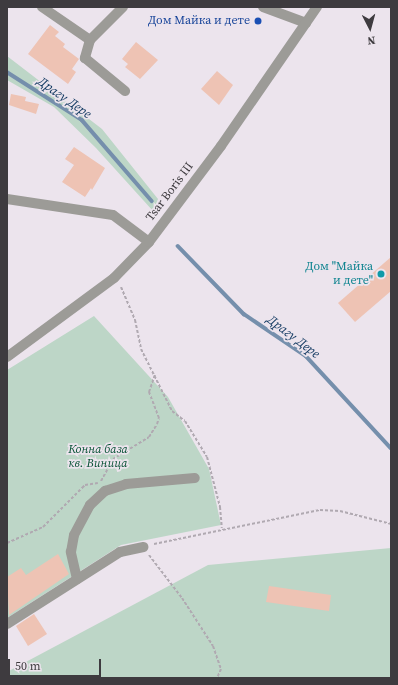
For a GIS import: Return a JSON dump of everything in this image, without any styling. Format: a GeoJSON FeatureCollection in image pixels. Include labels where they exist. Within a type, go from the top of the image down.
{"type":"FeatureCollection","features":[{"type":"Feature","properties":{"kind":"street"},"geometry":{"type":"LineString","coordinates":[[42,7],[90,40]]}},
{"type":"Feature","properties":{"kind":"street"},"geometry":{"type":"LineString","coordinates":[[122,7],[90,40],[85,58],[125,91]]}},
{"type":"Feature","properties":{"kind":"street"},"geometry":{"type":"LineString","coordinates":[[263,7],[306,23]]}},
{"type":"Feature","properties":{"kind":"street","name":"Tsar Boris III"},"geometry":{"type":"LineString","coordinates":[[7,357],[114,278],[149,242],[221,146],[317,7]]}},
{"type":"Feature","properties":{"kind":"street"},"geometry":{"type":"LineString","coordinates":[[7,199],[113,215],[149,242]]}},
{"type":"Feature","properties":{"kind":"street"},"geometry":{"type":"LineString","coordinates":[[77,580],[71,552],[74,535],[90,505],[103,488],[126,484],[195,478]]}},
{"type":"Feature","properties":{"kind":"street"},"geometry":{"type":"LineString","coordinates":[[7,624],[120,552],[143,547]]}},
{"type":"Feature","properties":{"kind":"path"},"geometry":{"type":"LineString","coordinates":[[114,278],[127,296],[135,320],[141,349],[155,374],[172,411],[185,421],[207,457],[220,507],[222,528]]}},
{"type":"Feature","properties":{"kind":"path"},"geometry":{"type":"LineString","coordinates":[[7,543],[43,527],[84,485],[91,482],[103,488],[113,459],[149,437],[159,418],[149,392],[155,374]]}},
{"type":"Feature","properties":{"kind":"path"},"geometry":{"type":"LineString","coordinates":[[217,678],[221,669],[213,646],[182,598],[143,547],[222,528],[320,510],[340,510],[391,524]]}},
{"type":"Feature","properties":{"kind":"green space"},"geometry":{"type":"Polygon","coordinates":[[[7,56],[102,129],[158,199],[153,211],[96,148],[54,107],[7,80],[7,56]]]}},
{"type":"Feature","properties":{"kind":"green space","name":"Конна база кв. Виница"},"geometry":{"type":"Polygon","coordinates":[[[94,316],[168,397],[209,469],[221,525],[121,545],[7,618],[7,370],[94,316]]]}},
{"type":"Feature","properties":{"kind":"green space"},"geometry":{"type":"Polygon","coordinates":[[[391,548],[391,678],[7,678],[7,672],[208,565],[391,548]]]}},
{"type":"Feature","properties":{"kind":"building"},"geometry":{"type":"Polygon","coordinates":[[[50,25],[59,32],[55,36],[65,44],[63,47],[79,59],[72,69],[76,72],[68,84],[28,54],[50,25]]]}},
{"type":"Feature","properties":{"kind":"building"},"geometry":{"type":"Polygon","coordinates":[[[136,42],[158,60],[140,79],[125,67],[128,64],[122,59],[136,42]]]}},
{"type":"Feature","properties":{"kind":"building"},"geometry":{"type":"Polygon","coordinates":[[[217,71],[233,85],[219,105],[201,89],[217,71]]]}},
{"type":"Feature","properties":{"kind":"building"},"geometry":{"type":"Polygon","coordinates":[[[11,94],[26,97],[25,101],[39,104],[36,114],[9,105],[11,94]]]}},
{"type":"Feature","properties":{"kind":"building"},"geometry":{"type":"Polygon","coordinates":[[[74,147],[105,168],[92,190],[91,188],[85,197],[62,182],[74,165],[65,159],[74,147]]]}},
{"type":"Feature","properties":{"kind":"building","name":"Дом \"Майка и дете\""},"geometry":{"type":"Polygon","coordinates":[[[391,257],[391,291],[355,322],[338,303],[391,257]]]}},
{"type":"Feature","properties":{"kind":"building"},"geometry":{"type":"Polygon","coordinates":[[[58,554],[69,574],[9,615],[7,577],[21,568],[26,575],[58,554]]]}},
{"type":"Feature","properties":{"kind":"building"},"geometry":{"type":"Polygon","coordinates":[[[269,586],[331,595],[329,611],[266,602],[269,586]]]}},
{"type":"Feature","properties":{"kind":"building"},"geometry":{"type":"Polygon","coordinates":[[[34,614],[47,634],[28,646],[16,626],[34,614]]]}},
{"type":"Feature","properties":{"kind":"waterway","name":"Драгу Дере"},"geometry":{"type":"LineString","coordinates":[[7,72],[82,120],[152,201]]}},
{"type":"Feature","properties":{"kind":"waterway","name":"Драгу Дере"},"geometry":{"type":"LineString","coordinates":[[178,246],[244,314],[306,356],[391,448]]}},
{"type":"Feature","properties":{"kind":"place","name":"Дом Майка и дете"},"geometry":{"type":"Point","coordinates":[258,21]}},
{"type":"Feature","properties":{"kind":"place","name":"Дом \"Майка и дете\""},"geometry":{"type":"Point","coordinates":[381,274]}}]}
